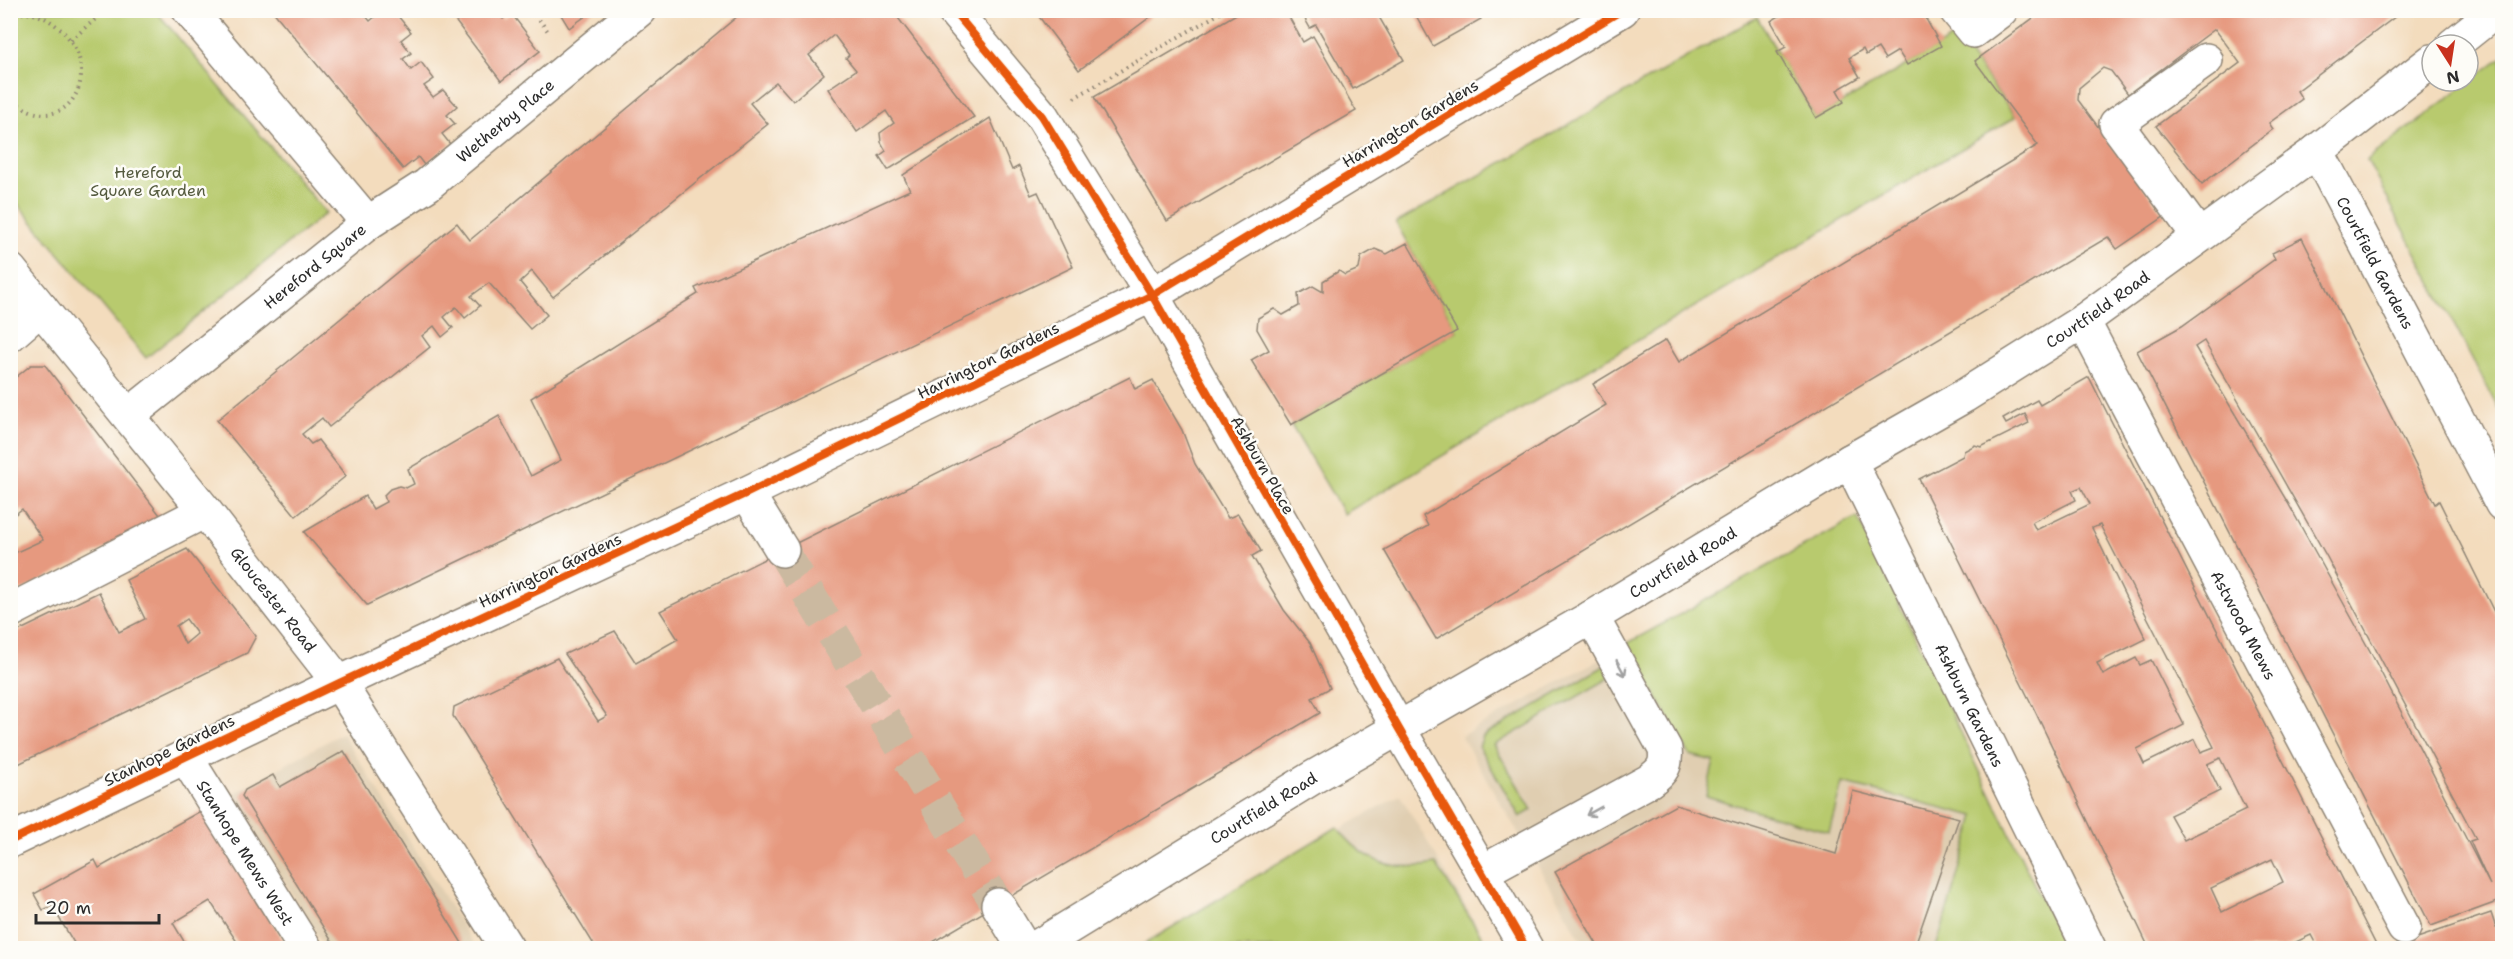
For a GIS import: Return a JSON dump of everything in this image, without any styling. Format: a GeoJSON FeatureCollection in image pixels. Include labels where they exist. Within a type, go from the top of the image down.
{"type":"FeatureCollection","features":[{"type":"Feature","properties":{"kind":"street","name":"Hereford Square"},"geometry":{"type":"LineString","coordinates":[[129,416],[368,223],[189,10]]}},
{"type":"Feature","properties":{"kind":"street","name":"Wetherby Place"},"geometry":{"type":"LineString","coordinates":[[368,223],[427,185],[639,10]]}},
{"type":"Feature","properties":{"kind":"street","name":"Ashburn Place"},"geometry":{"type":"LineString","coordinates":[[953,10],[1042,116],[1152,295],[1526,948]]}},
{"type":"Feature","properties":{"kind":"street","name":"Harrington Gardens"},"geometry":{"type":"LineString","coordinates":[[339,683],[747,493],[1152,295],[1622,10]]}},
{"type":"Feature","properties":{"kind":"street"},"geometry":{"type":"LineString","coordinates":[[1956,10],[1973,31],[2001,10]]}},
{"type":"Feature","properties":{"kind":"street"},"geometry":{"type":"LineString","coordinates":[[2468,33],[2498,10]]}},
{"type":"Feature","properties":{"kind":"street"},"geometry":{"type":"LineString","coordinates":[[2198,235],[2116,124],[2206,60]]}},
{"type":"Feature","properties":{"kind":"street"},"geometry":{"type":"LineString","coordinates":[[2317,151],[2420,70]]}},
{"type":"Feature","properties":{"kind":"street","name":"Courtfield Road"},"geometry":{"type":"LineString","coordinates":[[1035,948],[1312,778],[1592,617],[1850,461],[1964,396],[2083,321],[2198,235],[2317,151]]}},
{"type":"Feature","properties":{"kind":"street","name":"Courtfield Gardens"},"geometry":{"type":"LineString","coordinates":[[2317,151],[2502,504]]}},
{"type":"Feature","properties":{"kind":"street","name":"Gloucester Road"},"geometry":{"type":"LineString","coordinates":[[10,270],[205,511],[339,683],[507,948]]}},
{"type":"Feature","properties":{"kind":"street"},"geometry":{"type":"LineString","coordinates":[[10,335],[41,308]]}},
{"type":"Feature","properties":{"kind":"street","name":"Astwood Mews"},"geometry":{"type":"LineString","coordinates":[[2083,321],[2404,928]]}},
{"type":"Feature","properties":{"kind":"street","name":"Ashburn Gardens"},"geometry":{"type":"LineString","coordinates":[[1850,461],[2089,948]]}},
{"type":"Feature","properties":{"kind":"street"},"geometry":{"type":"LineString","coordinates":[[747,493],[782,550]]}},
{"type":"Feature","properties":{"kind":"street"},"geometry":{"type":"LineString","coordinates":[[10,611],[205,511]]}},
{"type":"Feature","properties":{"kind":"street"},"geometry":{"type":"LineString","coordinates":[[1482,873],[1649,781],[1661,772],[1667,762],[1665,749],[1592,617]]}},
{"type":"Feature","properties":{"kind":"street","name":"Stanhope Gardens"},"geometry":{"type":"LineString","coordinates":[[10,841],[339,683]]}},
{"type":"Feature","properties":{"kind":"street","name":"Stanhope Mews West"},"geometry":{"type":"LineString","coordinates":[[185,756],[306,948]]}},
{"type":"Feature","properties":{"kind":"street"},"geometry":{"type":"LineString","coordinates":[[998,905],[1024,948]]}},
{"type":"Feature","properties":{"kind":"path"},"geometry":{"type":"LineString","coordinates":[[71,40],[106,10]]}},
{"type":"Feature","properties":{"kind":"path"},"geometry":{"type":"LineString","coordinates":[[1087,90],[1226,10]]}},
{"type":"Feature","properties":{"kind":"path"},"geometry":{"type":"LineString","coordinates":[[10,16],[28,13],[45,17],[71,40],[82,68],[81,85],[73,99],[61,110],[48,115],[30,112],[10,97]]}},
{"type":"Feature","properties":{"kind":"shaded area"},"geometry":{"type":"Polygon","coordinates":[[[1857,517],[2061,948],[1586,948],[1461,736],[1857,517]]]}},
{"type":"Feature","properties":{"kind":"shaded area"},"geometry":{"type":"Polygon","coordinates":[[[342,733],[476,948],[325,948],[231,795],[342,733]]]}},
{"type":"Feature","properties":{"kind":"shaded area"},"geometry":{"type":"Polygon","coordinates":[[[1400,795],[1490,948],[1133,948],[1400,795]]]}},
{"type":"Feature","properties":{"kind":"green space","name":"Hereford Square Garden"},"geometry":{"type":"Polygon","coordinates":[[[10,11],[156,11],[326,213],[146,358],[11,196],[10,11]]]}},
{"type":"Feature","properties":{"kind":"green space"},"geometry":{"type":"Polygon","coordinates":[[[1757,17],[1816,118],[1956,36],[2016,117],[1344,514],[1291,425],[1457,331],[1396,223],[1757,17]]]}},
{"type":"Feature","properties":{"kind":"green space"},"geometry":{"type":"Polygon","coordinates":[[[2502,57],[2502,415],[2367,160],[2455,93],[2480,93],[2480,74],[2502,57]]]}},
{"type":"Feature","properties":{"kind":"green space"},"geometry":{"type":"Polygon","coordinates":[[[1857,517],[2065,948],[1936,948],[1975,816],[1842,783],[1829,832],[1706,796],[1714,761],[1690,755],[1626,644],[1857,517]]]}},
{"type":"Feature","properties":{"kind":"green space"},"geometry":{"type":"Polygon","coordinates":[[[1606,665],[1613,676],[1494,745],[1532,810],[1520,817],[1479,747],[1483,736],[1606,665]]]}},
{"type":"Feature","properties":{"kind":"green space"},"geometry":{"type":"Polygon","coordinates":[[[1337,827],[1358,849],[1380,862],[1406,867],[1436,864],[1489,948],[1149,948],[1146,943],[1337,827]]]}},
{"type":"Feature","properties":{"kind":"building"},"geometry":{"type":"Polygon","coordinates":[[[272,10],[361,10],[370,21],[383,10],[393,10],[411,32],[401,40],[411,53],[403,59],[411,70],[421,62],[434,79],[424,86],[433,97],[443,90],[457,106],[447,115],[455,124],[442,134],[450,144],[424,165],[418,157],[403,169],[272,10]]]}},
{"type":"Feature","properties":{"kind":"building"},"geometry":{"type":"Polygon","coordinates":[[[447,10],[497,10],[503,19],[511,13],[540,51],[501,81],[447,10]]]}},
{"type":"Feature","properties":{"kind":"building"},"geometry":{"type":"Polygon","coordinates":[[[558,10],[594,10],[569,28],[558,10]]]}},
{"type":"Feature","properties":{"kind":"building"},"geometry":{"type":"Polygon","coordinates":[[[745,10],[892,10],[974,117],[888,170],[879,156],[886,151],[881,142],[880,133],[894,123],[886,111],[857,132],[828,89],[856,70],[846,58],[849,55],[834,35],[809,55],[824,74],[793,101],[776,82],[750,103],[768,124],[553,297],[532,271],[520,282],[547,315],[530,329],[489,283],[471,296],[480,306],[465,318],[456,307],[444,317],[453,328],[442,337],[434,326],[422,336],[430,347],[329,427],[322,418],[302,434],[311,444],[318,440],[346,476],[296,516],[217,420],[457,223],[470,240],[745,10]]]}},
{"type":"Feature","properties":{"kind":"building"},"geometry":{"type":"Polygon","coordinates":[[[1034,10],[1145,10],[1150,17],[1079,70],[1034,10]]]}},
{"type":"Feature","properties":{"kind":"building"},"geometry":{"type":"Polygon","coordinates":[[[1243,10],[1285,10],[1303,42],[1313,36],[1356,111],[1167,221],[1094,97],[1243,10]]]}},
{"type":"Feature","properties":{"kind":"building"},"geometry":{"type":"Polygon","coordinates":[[[1300,10],[1390,10],[1379,17],[1404,60],[1353,89],[1316,25],[1310,28],[1300,10]]]}},
{"type":"Feature","properties":{"kind":"building"},"geometry":{"type":"Polygon","coordinates":[[[1413,10],[1477,10],[1481,19],[1433,46],[1413,10]]]}},
{"type":"Feature","properties":{"kind":"building"},"geometry":{"type":"Polygon","coordinates":[[[1789,10],[1921,10],[1941,46],[1907,65],[1898,51],[1885,59],[1878,48],[1866,55],[1863,49],[1849,58],[1860,77],[1837,90],[1844,102],[1816,118],[1777,52],[1786,47],[1771,21],[1789,10]]]}},
{"type":"Feature","properties":{"kind":"building"},"geometry":{"type":"Polygon","coordinates":[[[2044,10],[2404,10],[2297,91],[2302,99],[2269,123],[2273,129],[2202,184],[2156,126],[2240,63],[2215,29],[2128,94],[2111,71],[2103,68],[2079,88],[2078,100],[2165,216],[2117,249],[2108,237],[1436,639],[1384,550],[1428,526],[1423,516],[1606,405],[1593,384],[1666,340],[1679,362],[2038,145],[1975,61],[2044,10]]]}},
{"type":"Feature","properties":{"kind":"building"},"geometry":{"type":"Polygon","coordinates":[[[990,118],[1012,170],[1019,166],[1031,195],[1038,192],[1073,267],[367,605],[304,532],[365,496],[373,509],[386,502],[384,495],[390,489],[399,486],[406,488],[414,484],[408,469],[499,416],[531,476],[561,460],[531,398],[698,294],[695,288],[910,190],[903,175],[990,118]]]}},
{"type":"Feature","properties":{"kind":"building"},"geometry":{"type":"Polygon","coordinates":[[[2302,238],[2435,504],[2439,501],[2502,628],[2502,913],[2497,902],[2431,926],[2137,351],[2182,326],[2275,259],[2272,253],[2302,238]],[[2204,341],[2195,347],[2288,503],[2370,651],[2490,885],[2470,841],[2476,839],[2327,557],[2204,341]]]}},
{"type":"Feature","properties":{"kind":"building"},"geometry":{"type":"Polygon","coordinates":[[[1407,243],[1457,331],[1291,425],[1251,360],[1269,350],[1257,329],[1258,318],[1274,309],[1283,315],[1299,306],[1298,294],[1313,286],[1323,292],[1323,281],[1339,271],[1345,275],[1359,269],[1361,257],[1375,249],[1387,254],[1407,243]]]}},
{"type":"Feature","properties":{"kind":"building"},"geometry":{"type":"Polygon","coordinates":[[[31,365],[45,365],[163,519],[10,596],[10,555],[43,540],[22,509],[10,518],[10,382],[31,365]]]}},
{"type":"Feature","properties":{"kind":"building"},"geometry":{"type":"Polygon","coordinates":[[[1130,377],[1135,389],[1153,380],[1182,430],[1195,464],[1228,518],[1238,514],[1261,551],[1252,556],[1284,610],[1310,643],[1330,688],[1312,698],[1320,713],[923,948],[596,948],[453,716],[454,707],[557,658],[598,721],[607,716],[565,654],[615,631],[636,663],[678,639],[660,611],[1130,377]]]}},
{"type":"Feature","properties":{"kind":"building"},"geometry":{"type":"Polygon","coordinates":[[[2089,377],[2377,947],[2318,948],[2311,935],[2283,948],[2149,948],[2034,709],[1919,479],[1963,456],[1964,451],[1975,445],[1981,447],[2029,423],[2025,414],[2006,424],[2003,419],[2037,400],[2040,405],[2089,377]],[[2081,487],[2072,491],[2076,500],[2032,522],[2036,530],[2090,504],[2081,487]],[[2100,525],[2092,528],[2146,639],[2097,663],[2103,675],[2136,658],[2140,665],[2151,660],[2184,725],[2137,749],[2144,764],[2195,739],[2201,752],[2214,747],[2100,525]],[[2220,758],[2207,764],[2220,791],[2170,815],[2184,840],[2246,810],[2220,758]],[[2272,859],[2211,888],[2222,912],[2283,882],[2272,859]]]}},
{"type":"Feature","properties":{"kind":"building"},"geometry":{"type":"Polygon","coordinates":[[[187,549],[256,636],[247,653],[10,768],[10,635],[99,592],[119,632],[145,619],[126,580],[187,549]],[[186,619],[176,626],[185,644],[197,634],[186,619]]]}},
{"type":"Feature","properties":{"kind":"building"},"geometry":{"type":"Polygon","coordinates":[[[344,751],[465,948],[336,948],[242,796],[245,790],[273,775],[280,787],[344,751]]]}},
{"type":"Feature","properties":{"kind":"building"},"geometry":{"type":"Polygon","coordinates":[[[1853,791],[1959,818],[1914,948],[1599,948],[1555,872],[1676,805],[1836,854],[1853,791]]]}},
{"type":"Feature","properties":{"kind":"building"},"geometry":{"type":"Polygon","coordinates":[[[204,809],[288,948],[241,948],[210,901],[173,923],[188,948],[77,948],[52,906],[43,910],[34,894],[95,860],[99,868],[204,809]]]}},
{"type":"Feature","properties":{"kind":"building"},"geometry":{"type":"Polygon","coordinates":[[[2491,913],[2496,928],[2502,925],[2502,948],[2388,948],[2491,913]]]}},
{"type":"Feature","properties":{"kind":"tunnel"},"geometry":{"type":"LineString","coordinates":[[782,550],[998,905]]}},
{"type":"Feature","properties":{"kind":"cycle path"},"geometry":{"type":"LineString","coordinates":[[953,10],[1042,116],[1152,295],[1526,948]]}},
{"type":"Feature","properties":{"kind":"cycle path"},"geometry":{"type":"LineString","coordinates":[[10,841],[339,683],[747,493],[1152,295],[1622,10]]}}]}
